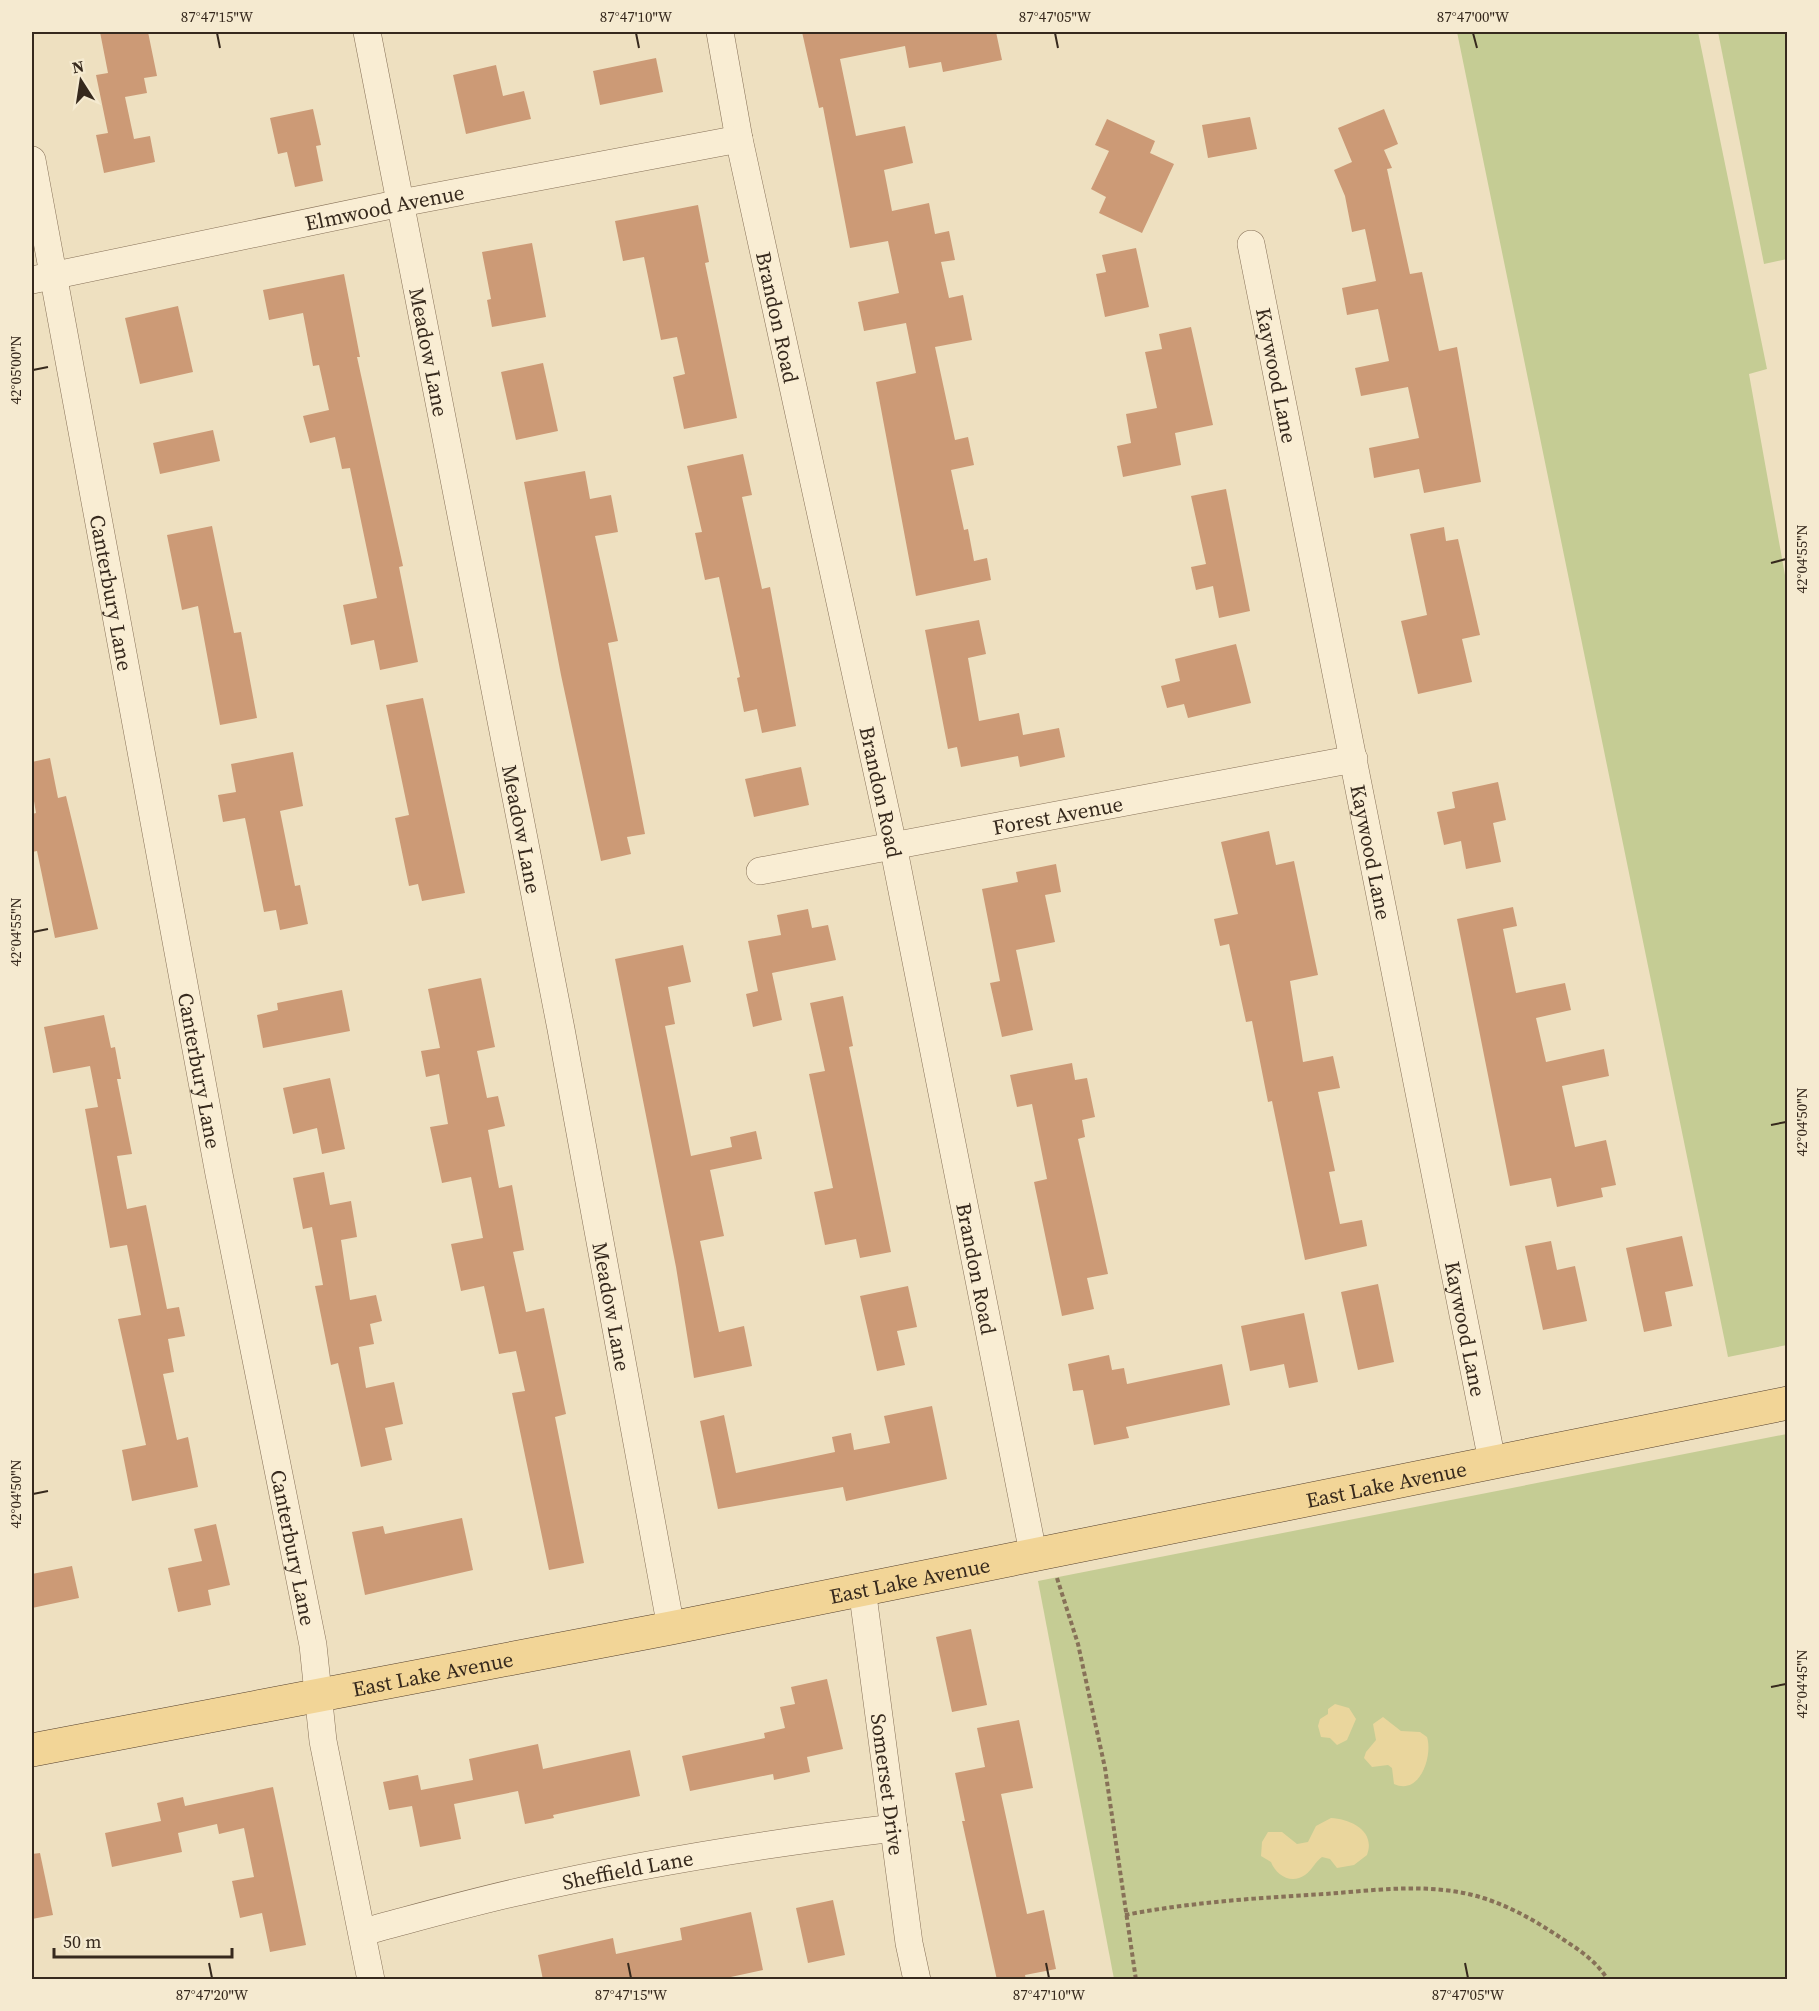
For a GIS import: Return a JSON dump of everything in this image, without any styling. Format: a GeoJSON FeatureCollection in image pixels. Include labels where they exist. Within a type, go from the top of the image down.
{"type":"FeatureCollection","features":[{"type":"Feature","properties":{"kind":"main road","name":"East Lake Avenue"},"geometry":{"type":"LineString","coordinates":[[32,1750],[670,1628],[1788,1403]]}},
{"type":"Feature","properties":{"kind":"street","name":"Meadow Lane"},"geometry":{"type":"LineString","coordinates":[[367,32],[561,1029],[670,1628]]}},
{"type":"Feature","properties":{"kind":"street","name":"Brandon Road"},"geometry":{"type":"LineString","coordinates":[[720,32],[739,139],[893,845],[1041,1552]]}},
{"type":"Feature","properties":{"kind":"street","name":"Elmwood Avenue"},"geometry":{"type":"LineString","coordinates":[[41,278],[401,203],[739,139]]}},
{"type":"Feature","properties":{"kind":"street","name":"Canterbury Lane"},"geometry":{"type":"LineString","coordinates":[[32,160],[41,278],[313,1645],[323,1741],[371,1980]]}},
{"type":"Feature","properties":{"kind":"street","name":"Kaywood Lane"},"geometry":{"type":"LineString","coordinates":[[1251,244],[1492,1461]]}},
{"type":"Feature","properties":{"kind":"street","name":"Forest Avenue"},"geometry":{"type":"LineString","coordinates":[[760,871],[1354,759]]}},
{"type":"Feature","properties":{"kind":"street","name":"Somerset Drive"},"geometry":{"type":"LineString","coordinates":[[862,1588],[916,1980]]}},
{"type":"Feature","properties":{"kind":"street","name":"Sheffield Lane"},"geometry":{"type":"LineString","coordinates":[[363,1932],[521,1891],[623,1870],[805,1839],[894,1828]]}},
{"type":"Feature","properties":{"kind":"path"},"geometry":{"type":"LineString","coordinates":[[1041,1552],[1078,1644],[1105,1768],[1136,1980]]}},
{"type":"Feature","properties":{"kind":"path"},"geometry":{"type":"LineString","coordinates":[[1125,1915],[1176,1905],[1226,1900],[1403,1889],[1444,1891],[1482,1898],[1514,1910],[1585,1954],[1602,1970],[1608,1980]]}},
{"type":"Feature","properties":{"kind":"green space"},"geometry":{"type":"Polygon","coordinates":[[[1457,32],[1698,32],[1767,369],[1749,374],[1788,592],[1787,1345],[1728,1357],[1457,32]]]}},
{"type":"Feature","properties":{"kind":"green space"},"geometry":{"type":"Polygon","coordinates":[[[1718,32],[1787,32],[1787,259],[1764,264],[1718,32]]]}},
{"type":"Feature","properties":{"kind":"green space"},"geometry":{"type":"Polygon","coordinates":[[[1787,1434],[1787,1979],[1114,1979],[1038,1581],[1787,1434]]]}},
{"type":"Feature","properties":{"kind":"sand"},"geometry":{"type":"Polygon","coordinates":[[[1335,1704],[1349,1708],[1356,1719],[1347,1740],[1337,1745],[1330,1738],[1321,1737],[1318,1726],[1320,1719],[1328,1714],[1328,1709],[1335,1704]]]}},
{"type":"Feature","properties":{"kind":"sand"},"geometry":{"type":"Polygon","coordinates":[[[1383,1717],[1401,1731],[1420,1732],[1427,1737],[1426,1763],[1417,1779],[1411,1784],[1403,1786],[1394,1784],[1392,1768],[1388,1765],[1372,1767],[1364,1758],[1376,1740],[1373,1724],[1383,1717]]]}},
{"type":"Feature","properties":{"kind":"sand"},"geometry":{"type":"Polygon","coordinates":[[[1331,1818],[1354,1824],[1365,1833],[1368,1839],[1367,1855],[1354,1865],[1337,1868],[1330,1859],[1322,1857],[1305,1875],[1289,1879],[1276,1871],[1271,1862],[1261,1856],[1262,1842],[1268,1832],[1282,1832],[1297,1844],[1308,1842],[1316,1826],[1331,1818]]]}},
{"type":"Feature","properties":{"kind":"building"},"geometry":{"type":"Polygon","coordinates":[[[100,32],[148,32],[157,76],[144,78],[147,93],[125,97],[134,139],[150,136],[155,162],[104,173],[96,135],[108,133],[96,75],[108,73],[100,32]]]}},
{"type":"Feature","properties":{"kind":"building"},"geometry":{"type":"Polygon","coordinates":[[[802,32],[996,32],[1002,60],[943,72],[941,62],[909,68],[905,46],[840,59],[856,136],[905,126],[913,163],[884,170],[892,211],[929,203],[935,234],[949,231],[955,260],[941,262],[949,298],[963,295],[972,340],[935,347],[955,440],[968,437],[974,465],[951,470],[964,530],[968,529],[974,561],[987,558],[991,580],[916,596],[876,382],[916,373],[906,323],[864,331],[858,302],[899,293],[888,241],[850,248],[823,107],[819,108],[802,32]]]}},
{"type":"Feature","properties":{"kind":"building"},"geometry":{"type":"Polygon","coordinates":[[[656,58],[663,92],[600,105],[593,71],[656,58]]]}},
{"type":"Feature","properties":{"kind":"building"},"geometry":{"type":"Polygon","coordinates":[[[496,65],[503,96],[524,91],[531,119],[466,134],[453,75],[496,65]]]}},
{"type":"Feature","properties":{"kind":"building"},"geometry":{"type":"Polygon","coordinates":[[[313,109],[321,145],[316,146],[323,181],[295,187],[287,152],[278,154],[270,118],[313,109]]]}},
{"type":"Feature","properties":{"kind":"building"},"geometry":{"type":"Polygon","coordinates":[[[1384,109],[1398,144],[1384,150],[1392,168],[1387,169],[1410,274],[1422,272],[1439,351],[1457,347],[1481,482],[1424,493],[1419,469],[1374,478],[1369,448],[1419,438],[1408,387],[1361,396],[1355,368],[1389,361],[1378,309],[1347,315],[1342,288],[1376,281],[1365,229],[1352,232],[1345,196],[1334,170],[1352,162],[1338,128],[1384,109]]]}},
{"type":"Feature","properties":{"kind":"building"},"geometry":{"type":"Polygon","coordinates":[[[1250,117],[1257,149],[1208,158],[1202,125],[1250,117]]]}},
{"type":"Feature","properties":{"kind":"building"},"geometry":{"type":"Polygon","coordinates":[[[1107,119],[1155,141],[1150,153],[1174,164],[1142,233],[1099,213],[1106,197],[1091,189],[1109,151],[1095,145],[1107,119]]]}},
{"type":"Feature","properties":{"kind":"building"},"geometry":{"type":"Polygon","coordinates":[[[698,205],[709,262],[705,263],[737,418],[684,429],[673,377],[685,374],[677,337],[661,340],[644,257],[623,261],[615,221],[698,205]]]}},
{"type":"Feature","properties":{"kind":"building"},"geometry":{"type":"Polygon","coordinates":[[[532,243],[546,317],[492,327],[487,300],[491,299],[482,252],[532,243]]]}},
{"type":"Feature","properties":{"kind":"building"},"geometry":{"type":"Polygon","coordinates":[[[1136,248],[1149,307],[1105,317],[1096,274],[1106,272],[1102,255],[1136,248]]]}},
{"type":"Feature","properties":{"kind":"building"},"geometry":{"type":"Polygon","coordinates":[[[344,274],[360,357],[357,357],[403,566],[399,567],[418,662],[380,670],[374,640],[351,645],[343,605],[377,598],[350,468],[342,469],[335,437],[310,443],[303,416],[329,410],[319,365],[313,366],[303,313],[269,320],[263,290],[344,274]]]}},
{"type":"Feature","properties":{"kind":"building"},"geometry":{"type":"Polygon","coordinates":[[[178,306],[193,372],[140,384],[125,318],[178,306]]]}},
{"type":"Feature","properties":{"kind":"building"},"geometry":{"type":"Polygon","coordinates":[[[1191,327],[1213,425],[1175,433],[1181,465],[1123,477],[1117,446],[1131,443],[1126,414],[1157,408],[1145,352],[1162,349],[1159,334],[1191,327]]]}},
{"type":"Feature","properties":{"kind":"building"},"geometry":{"type":"Polygon","coordinates":[[[543,363],[558,431],[516,440],[501,372],[543,363]]]}},
{"type":"Feature","properties":{"kind":"building"},"geometry":{"type":"Polygon","coordinates":[[[213,430],[220,461],[160,474],[153,443],[213,430]]]}},
{"type":"Feature","properties":{"kind":"building"},"geometry":{"type":"Polygon","coordinates":[[[743,454],[752,495],[742,497],[762,589],[770,587],[796,726],[762,733],[757,709],[744,712],[737,678],[740,677],[719,577],[705,580],[695,533],[702,532],[687,466],[743,454]]]}},
{"type":"Feature","properties":{"kind":"building"},"geometry":{"type":"Polygon","coordinates":[[[585,471],[590,499],[611,495],[618,532],[595,536],[618,641],[608,643],[645,834],[627,837],[631,854],[601,861],[561,675],[524,482],[585,471]]]}},
{"type":"Feature","properties":{"kind":"building"},"geometry":{"type":"Polygon","coordinates":[[[1226,489],[1250,611],[1219,618],[1213,586],[1196,590],[1191,567],[1206,564],[1191,496],[1226,489]]]}},
{"type":"Feature","properties":{"kind":"building"},"geometry":{"type":"Polygon","coordinates":[[[212,526],[234,633],[241,632],[257,718],[220,725],[198,606],[182,610],[167,535],[212,526]]]}},
{"type":"Feature","properties":{"kind":"building"},"geometry":{"type":"Polygon","coordinates":[[[1444,527],[1446,541],[1458,539],[1480,635],[1462,639],[1472,682],[1418,694],[1401,621],[1427,615],[1410,534],[1444,527]]]}},
{"type":"Feature","properties":{"kind":"building"},"geometry":{"type":"Polygon","coordinates":[[[979,620],[986,654],[968,658],[979,721],[1019,713],[1023,735],[1059,728],[1065,757],[1020,767],[1018,756],[961,767],[957,747],[948,749],[925,630],[979,620]]]}},
{"type":"Feature","properties":{"kind":"building"},"geometry":{"type":"Polygon","coordinates":[[[1236,644],[1251,703],[1188,718],[1184,704],[1167,708],[1161,686],[1180,681],[1175,659],[1236,644]]]}},
{"type":"Feature","properties":{"kind":"building"},"geometry":{"type":"Polygon","coordinates":[[[423,698],[465,893],[422,901],[418,884],[409,886],[395,818],[409,815],[386,705],[423,698]]]}},
{"type":"Feature","properties":{"kind":"building"},"geometry":{"type":"Polygon","coordinates":[[[293,752],[303,806],[280,811],[295,886],[300,885],[308,924],[280,930],[276,910],[264,912],[245,818],[223,822],[218,795],[236,792],[231,764],[293,752]]]}},
{"type":"Feature","properties":{"kind":"building"},"geometry":{"type":"Polygon","coordinates":[[[50,758],[58,798],[66,796],[98,929],[55,938],[37,851],[32,852],[32,814],[36,813],[32,789],[32,762],[50,758]]]}},
{"type":"Feature","properties":{"kind":"building"},"geometry":{"type":"Polygon","coordinates":[[[801,767],[809,805],[754,817],[745,779],[801,767]]]}},
{"type":"Feature","properties":{"kind":"building"},"geometry":{"type":"Polygon","coordinates":[[[1498,782],[1506,820],[1493,823],[1501,862],[1466,869],[1461,841],[1444,845],[1437,812],[1455,808],[1452,792],[1498,782]]]}},
{"type":"Feature","properties":{"kind":"building"},"geometry":{"type":"Polygon","coordinates":[[[1269,831],[1276,865],[1294,861],[1318,975],[1290,981],[1303,1062],[1333,1056],[1340,1088],[1318,1092],[1335,1171],[1329,1172],[1340,1224],[1362,1220],[1367,1246],[1305,1260],[1272,1101],[1268,1102],[1252,1021],[1246,1022],[1229,944],[1220,946],[1214,919],[1238,914],[1221,842],[1269,831]]]}},
{"type":"Feature","properties":{"kind":"building"},"geometry":{"type":"Polygon","coordinates":[[[1056,864],[1061,892],[1045,895],[1055,942],[1016,950],[1033,1030],[1002,1037],[990,983],[1000,981],[982,889],[1018,882],[1016,872],[1056,864]]]}},
{"type":"Feature","properties":{"kind":"building"},"geometry":{"type":"Polygon","coordinates":[[[1513,907],[1517,926],[1503,929],[1516,993],[1565,983],[1571,1010],[1536,1018],[1546,1062],[1604,1049],[1609,1076],[1562,1086],[1575,1147],[1606,1140],[1616,1185],[1601,1188],[1603,1197],[1557,1207],[1551,1178],[1510,1186],[1457,919],[1513,907]]]}},
{"type":"Feature","properties":{"kind":"building"},"geometry":{"type":"Polygon","coordinates":[[[808,909],[812,928],[828,925],[836,960],[772,973],[782,1020],[753,1027],[746,994],[758,991],[748,941],[781,935],[777,915],[808,909]]]}},
{"type":"Feature","properties":{"kind":"building"},"geometry":{"type":"Polygon","coordinates":[[[683,945],[691,982],[668,987],[675,1024],[665,1026],[691,1156],[732,1147],[730,1137],[756,1131],[762,1159],[710,1170],[724,1236],[700,1241],[719,1332],[744,1326],[752,1366],[694,1378],[676,1267],[615,959],[683,945]]]}},
{"type":"Feature","properties":{"kind":"building"},"geometry":{"type":"Polygon","coordinates":[[[481,978],[495,1047],[477,1051],[487,1098],[498,1096],[505,1126],[488,1130],[499,1188],[512,1185],[524,1250],[513,1252],[526,1312],[544,1308],[566,1414],[555,1417],[584,1563],[549,1570],[512,1393],[525,1391],[516,1351],[499,1354],[484,1286],[461,1291],[451,1244],[483,1238],[471,1177],[442,1183],[430,1127],[448,1124],[439,1074],[426,1077],[421,1051],[440,1048],[428,989],[481,978]]]}},
{"type":"Feature","properties":{"kind":"building"},"geometry":{"type":"Polygon","coordinates":[[[342,990],[350,1031],[263,1048],[257,1015],[278,1010],[277,1003],[342,990]]]}},
{"type":"Feature","properties":{"kind":"building"},"geometry":{"type":"Polygon","coordinates":[[[843,996],[853,1046],[849,1047],[891,1252],[860,1258],[856,1239],[825,1245],[814,1192],[833,1188],[809,1074],[825,1071],[810,1003],[843,996]]]}},
{"type":"Feature","properties":{"kind":"building"},"geometry":{"type":"Polygon","coordinates":[[[104,1015],[111,1048],[115,1047],[121,1079],[117,1079],[132,1154],[117,1156],[127,1209],[146,1205],[167,1309],[179,1307],[185,1336],[168,1339],[174,1372],[163,1374],[177,1440],[188,1437],[198,1487],[132,1501],[122,1450],[146,1445],[118,1319],[141,1315],[127,1245],[110,1248],[85,1109],[98,1107],[90,1066],[53,1073],[44,1027],[104,1015]]]}},
{"type":"Feature","properties":{"kind":"building"},"geometry":{"type":"Polygon","coordinates":[[[1072,1063],[1075,1080],[1087,1078],[1095,1117],[1082,1120],[1085,1137],[1078,1139],[1108,1274],[1087,1278],[1094,1309],[1062,1316],[1034,1182],[1047,1179],[1032,1104],[1017,1107],[1010,1075],[1072,1063]]]}},
{"type":"Feature","properties":{"kind":"building"},"geometry":{"type":"Polygon","coordinates":[[[330,1078],[345,1149],[322,1154],[317,1128],[293,1134],[283,1088],[330,1078]]]}},
{"type":"Feature","properties":{"kind":"building"},"geometry":{"type":"Polygon","coordinates":[[[324,1172],[330,1205],[351,1201],[357,1237],[341,1240],[350,1300],[376,1295],[382,1321],[370,1324],[374,1344],[359,1347],[366,1388],[394,1382],[403,1424],[385,1428],[392,1460],[361,1467],[338,1363],[331,1365],[315,1286],[323,1285],[312,1227],[303,1229],[293,1178],[324,1172]]]}},
{"type":"Feature","properties":{"kind":"building"},"geometry":{"type":"Polygon","coordinates":[[[1682,1236],[1693,1286],[1665,1292],[1672,1326],[1644,1332],[1626,1248],[1682,1236]]]}},
{"type":"Feature","properties":{"kind":"building"},"geometry":{"type":"Polygon","coordinates":[[[1551,1241],[1557,1270],[1575,1266],[1587,1321],[1543,1330],[1525,1246],[1551,1241]]]}},
{"type":"Feature","properties":{"kind":"building"},"geometry":{"type":"Polygon","coordinates":[[[1378,1284],[1394,1362],[1358,1370],[1341,1292],[1378,1284]]]}},
{"type":"Feature","properties":{"kind":"building"},"geometry":{"type":"Polygon","coordinates":[[[908,1286],[917,1327],[897,1331],[905,1365],[877,1371],[860,1296],[908,1286]]]}},
{"type":"Feature","properties":{"kind":"building"},"geometry":{"type":"Polygon","coordinates":[[[1304,1313],[1318,1382],[1289,1388],[1284,1364],[1250,1371],[1241,1326],[1304,1313]]]}},
{"type":"Feature","properties":{"kind":"building"},"geometry":{"type":"Polygon","coordinates":[[[1109,1355],[1112,1370],[1124,1368],[1127,1384],[1222,1364],[1230,1405],[1126,1427],[1129,1438],[1094,1445],[1083,1390],[1073,1391],[1068,1364],[1109,1355]]]}},
{"type":"Feature","properties":{"kind":"building"},"geometry":{"type":"Polygon","coordinates":[[[932,1406],[947,1479],[846,1501],[843,1487],[718,1509],[700,1421],[724,1415],[736,1473],[835,1452],[832,1437],[851,1433],[854,1450],[890,1443],[884,1416],[932,1406]]]}},
{"type":"Feature","properties":{"kind":"building"},"geometry":{"type":"Polygon","coordinates":[[[462,1518],[473,1570],[365,1595],[352,1532],[383,1526],[385,1534],[462,1518]]]}},
{"type":"Feature","properties":{"kind":"building"},"geometry":{"type":"Polygon","coordinates":[[[216,1524],[230,1585],[208,1590],[211,1605],[178,1612],[168,1568],[202,1561],[194,1529],[216,1524]]]}},
{"type":"Feature","properties":{"kind":"building"},"geometry":{"type":"Polygon","coordinates":[[[72,1566],[79,1598],[32,1608],[32,1574],[72,1566]]]}},
{"type":"Feature","properties":{"kind":"building"},"geometry":{"type":"Polygon","coordinates":[[[971,1629],[987,1705],[952,1712],[936,1637],[971,1629]]]}},
{"type":"Feature","properties":{"kind":"building"},"geometry":{"type":"Polygon","coordinates":[[[827,1679],[843,1749],[807,1757],[810,1772],[774,1780],[773,1774],[690,1791],[682,1756],[765,1738],[764,1733],[785,1728],[780,1707],[795,1704],[791,1687],[827,1679]]]}},
{"type":"Feature","properties":{"kind":"building"},"geometry":{"type":"Polygon","coordinates":[[[1019,1720],[1033,1788],[1001,1794],[1027,1914],[1044,1910],[1056,1969],[1025,1975],[1026,1980],[997,1980],[962,1821],[965,1821],[955,1773],[985,1767],[977,1728],[1019,1720]]]}},
{"type":"Feature","properties":{"kind":"building"},"geometry":{"type":"Polygon","coordinates":[[[538,1744],[543,1769],[630,1750],[640,1796],[553,1815],[554,1818],[525,1824],[518,1791],[454,1804],[461,1839],[420,1847],[412,1806],[389,1810],[383,1782],[418,1775],[421,1790],[473,1780],[469,1759],[538,1744]]]}},
{"type":"Feature","properties":{"kind":"building"},"geometry":{"type":"Polygon","coordinates":[[[273,1787],[306,1945],[270,1952],[262,1913],[240,1918],[232,1881],[254,1877],[244,1828],[219,1834],[217,1824],[178,1833],[182,1852],[112,1867],[105,1833],[161,1821],[157,1803],[183,1797],[185,1806],[273,1787]]]}},
{"type":"Feature","properties":{"kind":"building"},"geometry":{"type":"Polygon","coordinates":[[[40,1853],[53,1915],[32,1919],[32,1854],[40,1853]]]}},
{"type":"Feature","properties":{"kind":"building"},"geometry":{"type":"Polygon","coordinates":[[[833,1900],[845,1955],[808,1963],[796,1908],[833,1900]]]}},
{"type":"Feature","properties":{"kind":"building"},"geometry":{"type":"Polygon","coordinates":[[[751,1912],[763,1970],[717,1980],[543,1980],[538,1955],[613,1938],[616,1954],[682,1940],[680,1928],[751,1912]]]}}]}
